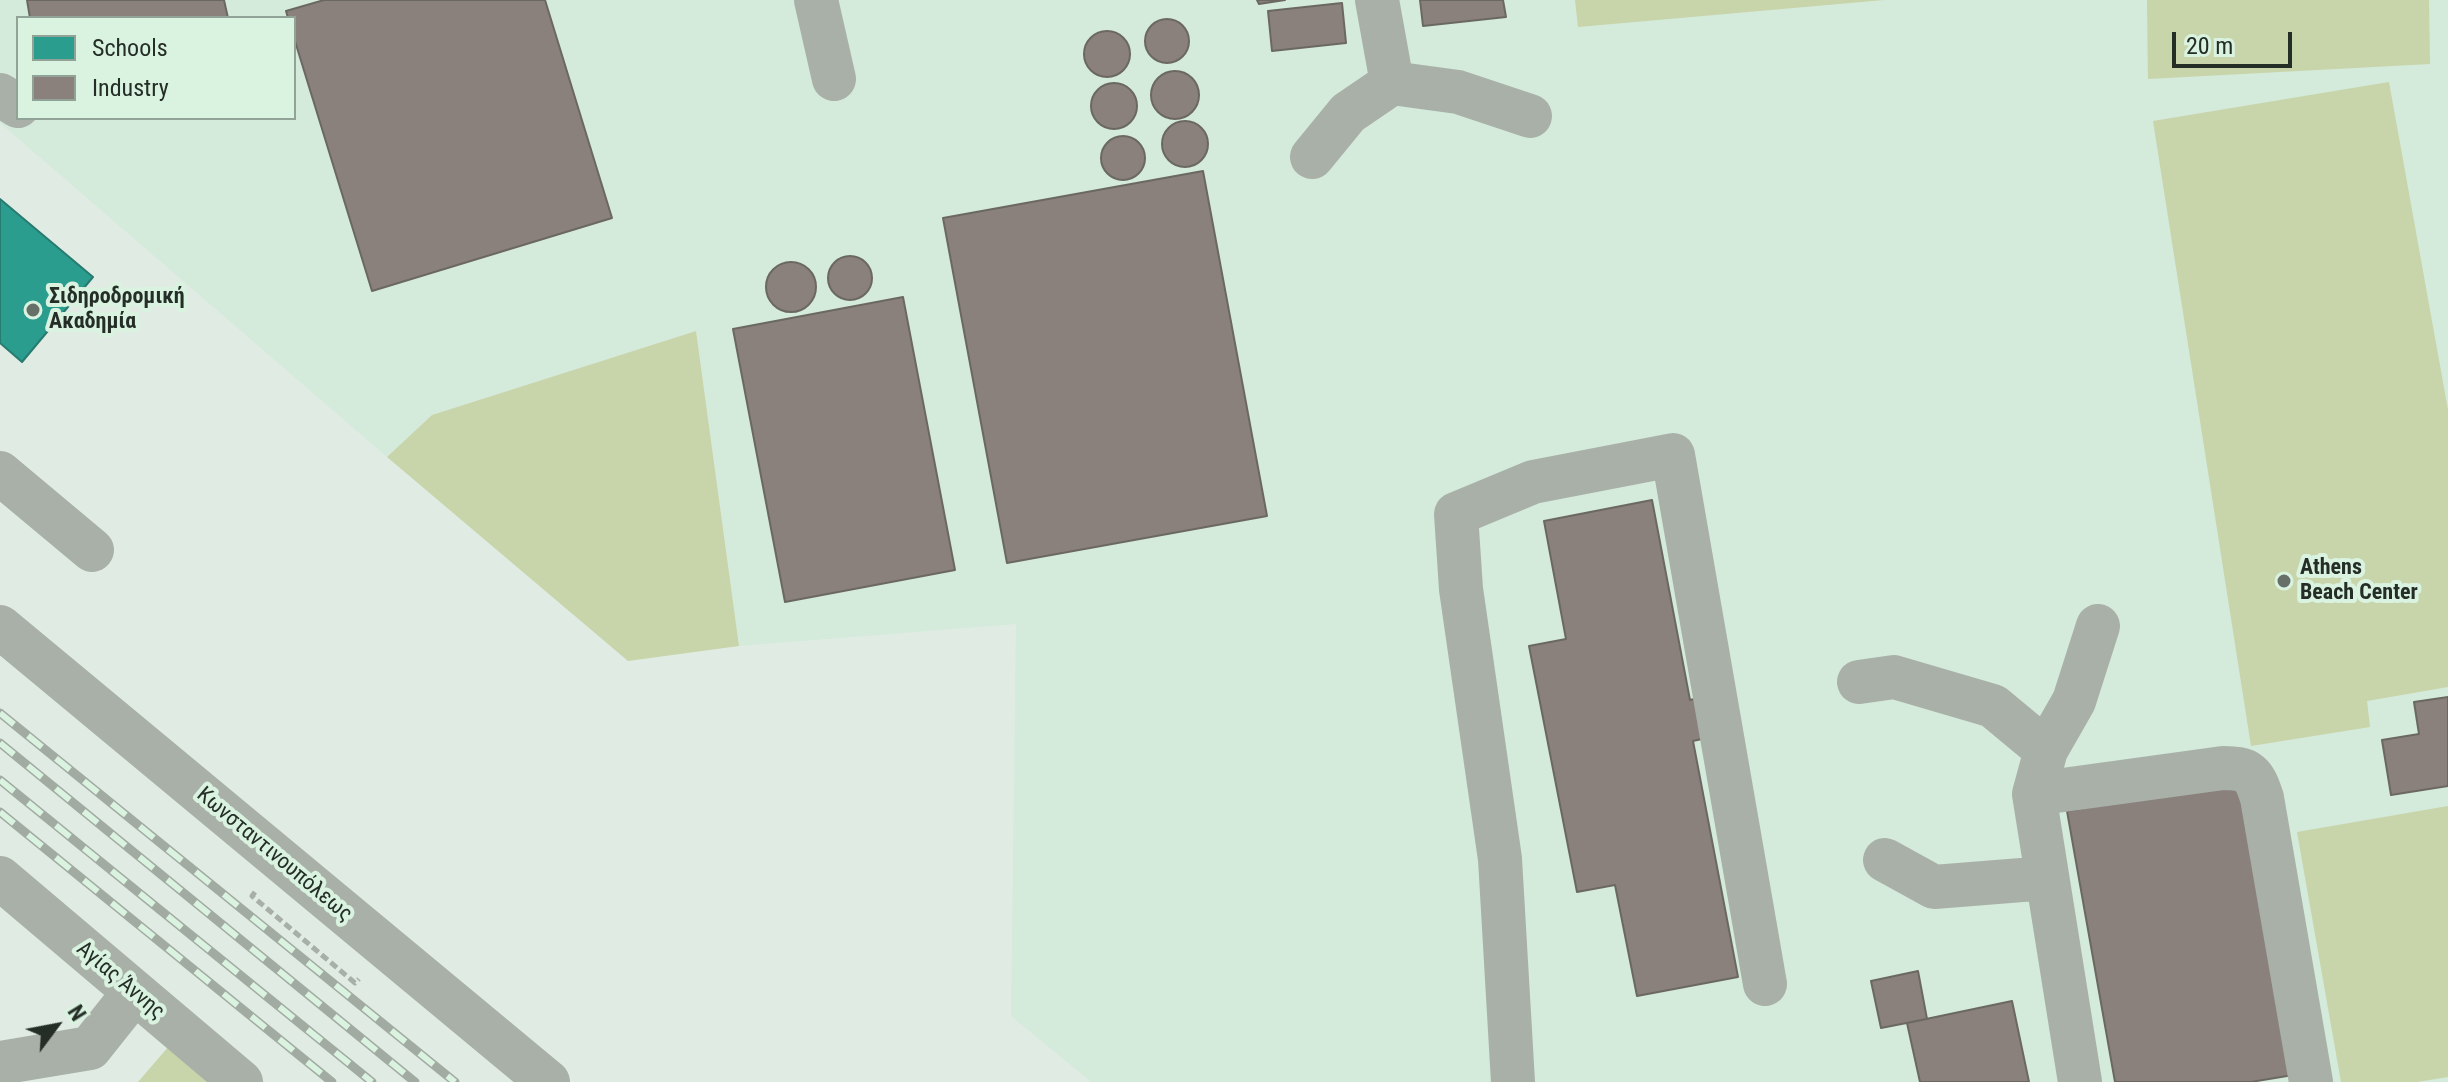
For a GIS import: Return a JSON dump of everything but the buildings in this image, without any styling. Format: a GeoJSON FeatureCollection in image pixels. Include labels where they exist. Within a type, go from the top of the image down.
{"type":"FeatureCollection","features":[{"type":"Feature","properties":{"kind":"street"},"geometry":{"type":"LineString","coordinates":[[816,0],[834,79]]}},
{"type":"Feature","properties":{"kind":"street"},"geometry":{"type":"LineString","coordinates":[[1377,0],[1392,83]]}},
{"type":"Feature","properties":{"kind":"street"},"geometry":{"type":"LineString","coordinates":[[1312,157],[1348,113],[1392,83],[1458,92],[1530,116]]}},
{"type":"Feature","properties":{"kind":"street"},"geometry":{"type":"LineString","coordinates":[[1513,1082],[1500,859],[1461,589],[1456,514],[1533,482],[1673,455],[1765,984]]}},
{"type":"Feature","properties":{"kind":"street"},"geometry":{"type":"LineString","coordinates":[[0,473],[92,550]]}},
{"type":"Feature","properties":{"kind":"street"},"geometry":{"type":"LineString","coordinates":[[2080,1082],[2034,794],[2046,750],[2074,701],[2098,626]]}},
{"type":"Feature","properties":{"kind":"street","name":"Κωνσταντινουπόλεως"},"geometry":{"type":"LineString","coordinates":[[0,627],[548,1082]]}},
{"type":"Feature","properties":{"kind":"street"},"geometry":{"type":"LineString","coordinates":[[1859,682],[1894,677],[1993,706],[2046,750]]}},
{"type":"Feature","properties":{"kind":"street"},"geometry":{"type":"LineString","coordinates":[[2034,794],[2223,768],[2244,768],[2254,775],[2262,798],[2311,1082]]}},
{"type":"Feature","properties":{"kind":"street"},"geometry":{"type":"LineString","coordinates":[[1885,860],[1934,887],[2047,878]]}},
{"type":"Feature","properties":{"kind":"street","name":"Αγίας Άννης"},"geometry":{"type":"LineString","coordinates":[[0,878],[133,994],[241,1082]]}},
{"type":"Feature","properties":{"kind":"street"},"geometry":{"type":"LineString","coordinates":[[0,1063],[90,1048],[133,994]]}},
{"type":"Feature","properties":{"kind":"path"},"geometry":{"type":"LineString","coordinates":[[332,964],[355,983]]}},
{"type":"Feature","properties":{"kind":"shaded area"},"geometry":{"type":"Polygon","coordinates":[[[0,0],[2448,0],[2448,1082],[1091,1082],[1011,1016],[1016,624],[739,646],[696,331],[432,415],[387,457],[0,123],[0,0]]]}},
{"type":"Feature","properties":{"kind":"green space"},"geometry":{"type":"Polygon","coordinates":[[[1575,0],[1884,0],[1578,27],[1575,0]]]}},
{"type":"Feature","properties":{"kind":"green space"},"geometry":{"type":"Polygon","coordinates":[[[2147,0],[2429,0],[2430,64],[2148,79],[2147,0]]]}},
{"type":"Feature","properties":{"kind":"green space"},"geometry":{"type":"Polygon","coordinates":[[[2389,82],[2448,410],[2448,687],[2367,701],[2370,727],[2251,746],[2153,121],[2389,82]]]}},
{"type":"Feature","properties":{"kind":"green space"},"geometry":{"type":"Polygon","coordinates":[[[696,331],[739,646],[628,661],[387,457],[432,415],[696,331]]]}},
{"type":"Feature","properties":{"kind":"green space"},"geometry":{"type":"Polygon","coordinates":[[[2448,806],[2448,1077],[2417,1082],[2341,1082],[2297,832],[2448,806]]]}},
{"type":"Feature","properties":{"kind":"green space"},"geometry":{"type":"Polygon","coordinates":[[[175,1039],[225,1082],[138,1082],[175,1039]]]}},
{"type":"Feature","properties":{"kind":"railway"},"geometry":{"type":"LineString","coordinates":[[0,713],[455,1082]]}},
{"type":"Feature","properties":{"kind":"railway"},"geometry":{"type":"LineString","coordinates":[[0,743],[415,1082]]}},
{"type":"Feature","properties":{"kind":"railway"},"geometry":{"type":"LineString","coordinates":[[0,780],[372,1082]]}},
{"type":"Feature","properties":{"kind":"railway"},"geometry":{"type":"LineString","coordinates":[[0,812],[332,1082]]}},
{"type":"Feature","properties":{"kind":"place","name":"Σιδηροδρομική Ακαδημία"},"geometry":{"type":"Point","coordinates":[33,310]}},
{"type":"Feature","properties":{"kind":"place","name":"Athens Beach Center"},"geometry":{"type":"Point","coordinates":[2284,581]}}]}
